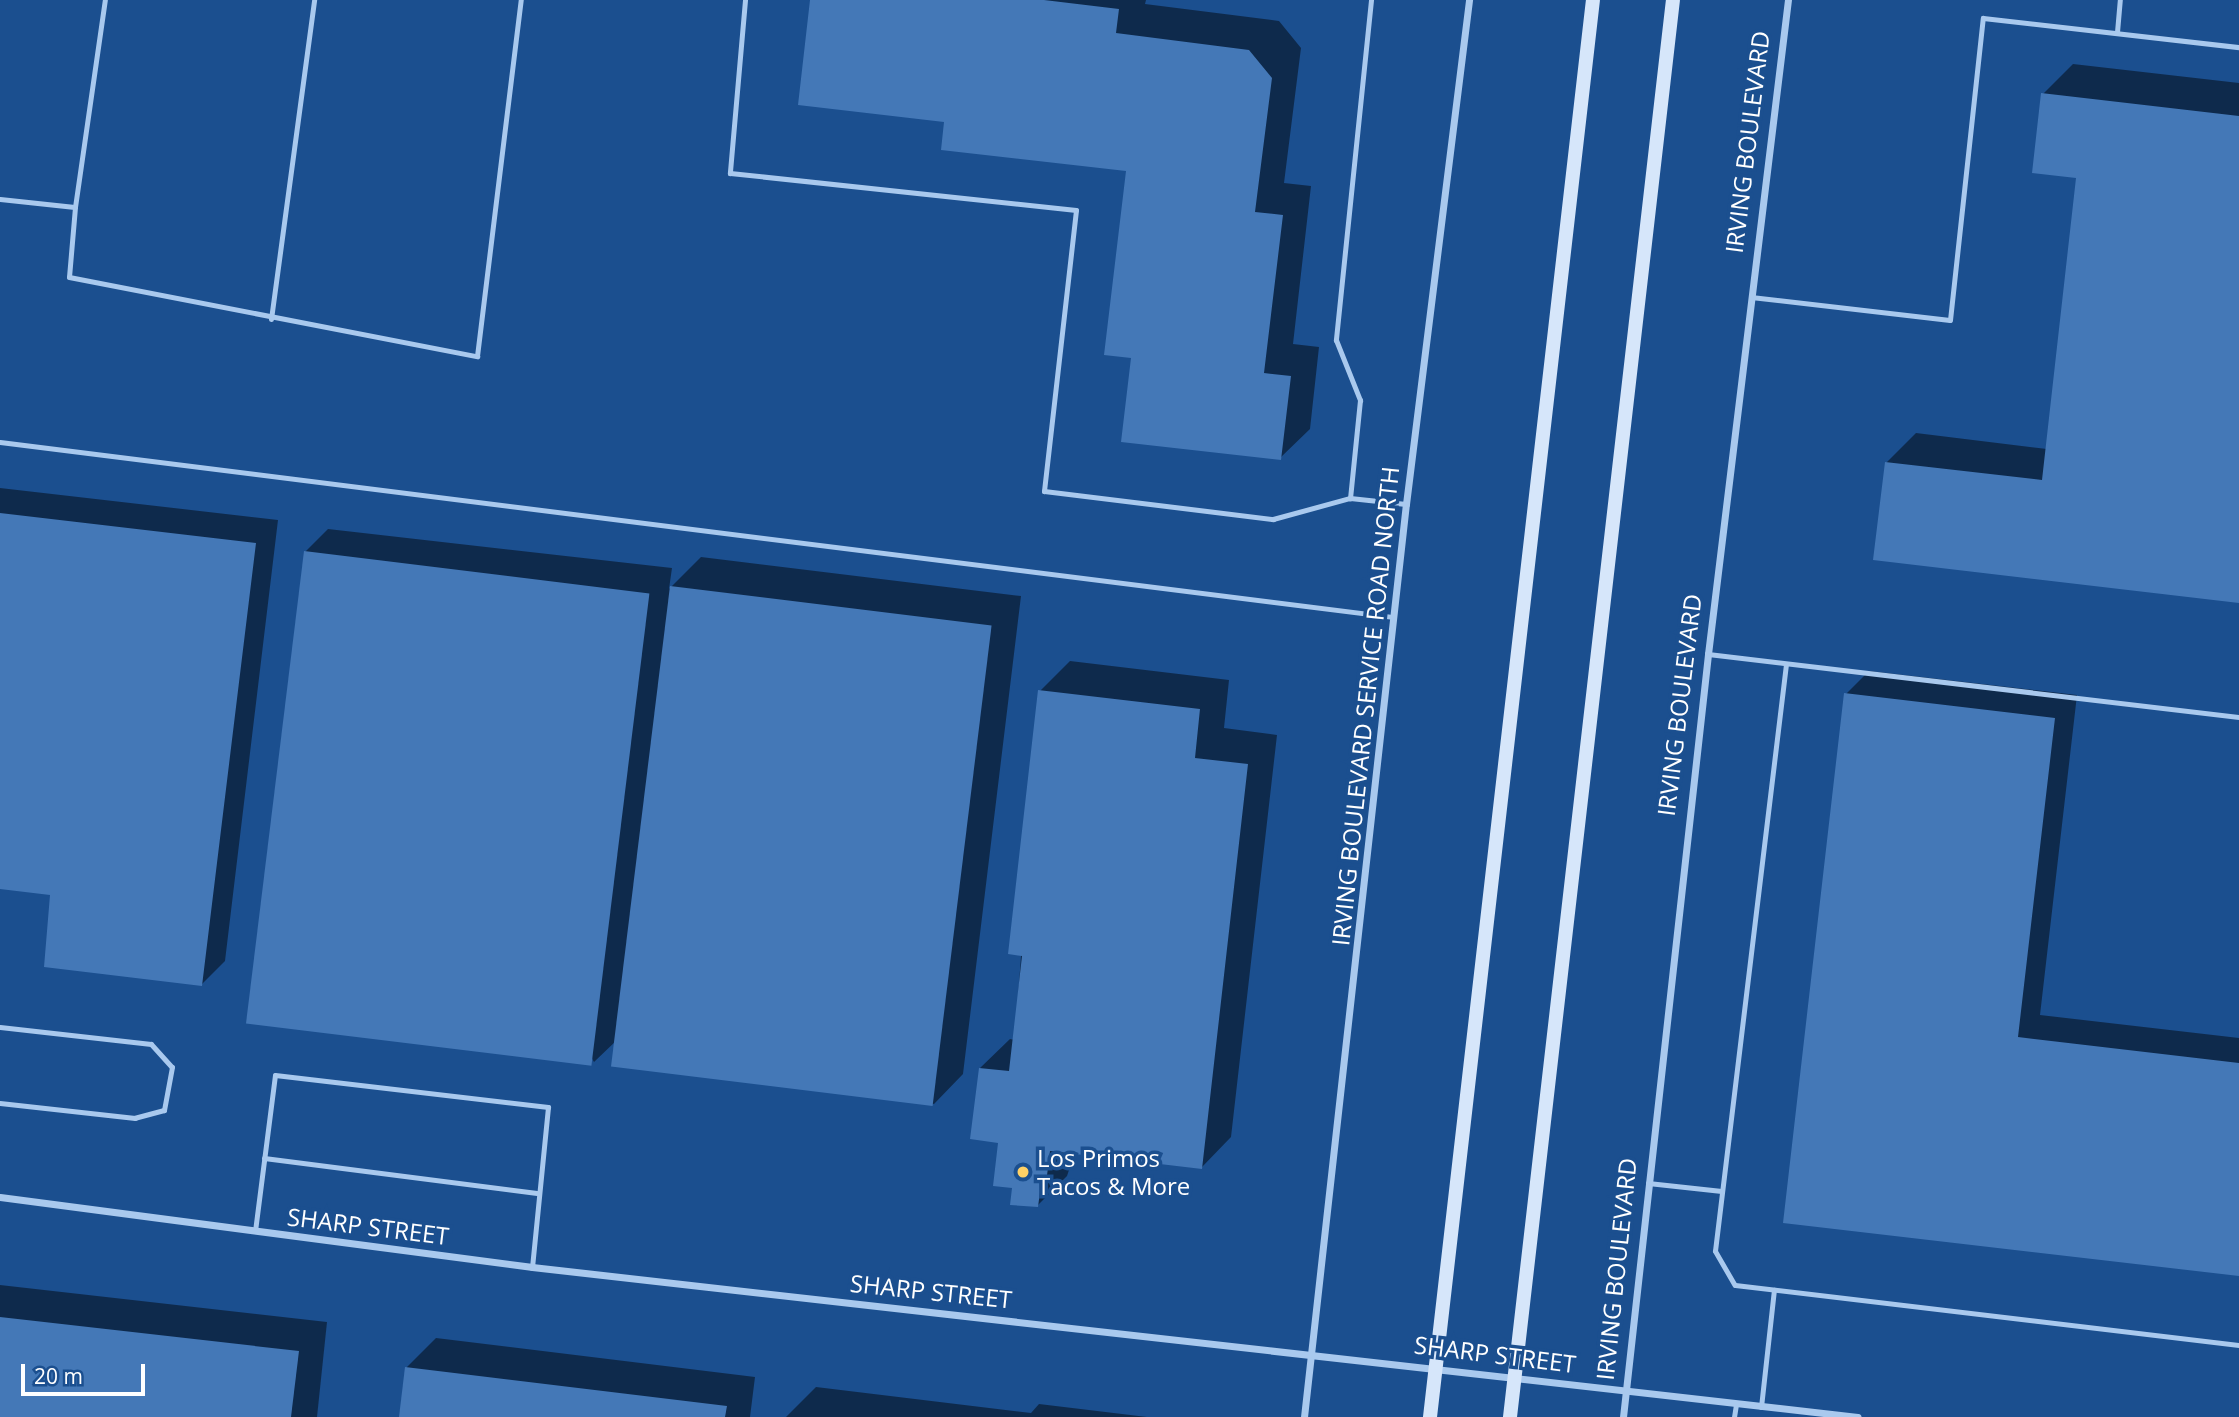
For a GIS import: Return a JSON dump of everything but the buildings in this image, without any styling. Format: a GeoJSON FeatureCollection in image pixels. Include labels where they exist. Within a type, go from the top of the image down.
{"type":"FeatureCollection","features":[{"type":"Feature","properties":{"kind":"main road"},"geometry":{"type":"LineString","coordinates":[[1430,1417],[1593,0]]}},
{"type":"Feature","properties":{"kind":"main road"},"geometry":{"type":"LineString","coordinates":[[1510,1417],[1673,0]]}},
{"type":"Feature","properties":{"kind":"street","name":"IRVING BOULEVARD SERVICE ROAD NORTH"},"geometry":{"type":"LineString","coordinates":[[1304,1417],[1406,504],[1469,0]]}},
{"type":"Feature","properties":{"kind":"street","name":"IRVING BOULEVARD"},"geometry":{"type":"LineString","coordinates":[[1623,1417],[1708,654],[1788,0]]}},
{"type":"Feature","properties":{"kind":"street","name":"SHARP STREET"},"geometry":{"type":"LineString","coordinates":[[0,1197],[532,1267],[1436,1366],[1858,1417]]}},
{"type":"Feature","properties":{"kind":"lane"},"geometry":{"type":"LineString","coordinates":[[105,0],[75,207],[69,277],[271,319],[477,356],[521,0]]}},
{"type":"Feature","properties":{"kind":"lane"},"geometry":{"type":"LineString","coordinates":[[271,319],[314,0]]}},
{"type":"Feature","properties":{"kind":"lane"},"geometry":{"type":"LineString","coordinates":[[745,0],[730,173],[1076,209],[1044,491],[1273,519],[1350,498],[1406,504]]}},
{"type":"Feature","properties":{"kind":"lane"},"geometry":{"type":"LineString","coordinates":[[1350,498],[1360,400],[1336,340],[1371,0]]}},
{"type":"Feature","properties":{"kind":"lane"},"geometry":{"type":"LineString","coordinates":[[2117,32],[2120,0]]}},
{"type":"Feature","properties":{"kind":"lane"},"geometry":{"type":"LineString","coordinates":[[1751,298],[1950,320],[1983,18],[2239,47]]}},
{"type":"Feature","properties":{"kind":"lane"},"geometry":{"type":"LineString","coordinates":[[0,199],[75,207]]}},
{"type":"Feature","properties":{"kind":"lane"},"geometry":{"type":"LineString","coordinates":[[0,442],[1394,617]]}},
{"type":"Feature","properties":{"kind":"lane"},"geometry":{"type":"LineString","coordinates":[[1708,654],[2239,717]]}},
{"type":"Feature","properties":{"kind":"lane"},"geometry":{"type":"LineString","coordinates":[[1786,664],[1715,1251],[1735,1285],[2239,1345]]}},
{"type":"Feature","properties":{"kind":"lane"},"geometry":{"type":"LineString","coordinates":[[0,1027],[151,1044],[172,1067],[164,1110],[135,1118],[0,1103]]}},
{"type":"Feature","properties":{"kind":"lane"},"geometry":{"type":"LineString","coordinates":[[255,1231],[275,1074],[548,1107],[532,1267]]}},
{"type":"Feature","properties":{"kind":"lane"},"geometry":{"type":"LineString","coordinates":[[264,1158],[539,1193]]}},
{"type":"Feature","properties":{"kind":"lane"},"geometry":{"type":"LineString","coordinates":[[1648,1183],[1722,1191]]}},
{"type":"Feature","properties":{"kind":"lane"},"geometry":{"type":"LineString","coordinates":[[1761,1407],[1774,1290]]}},
{"type":"Feature","properties":{"kind":"lane"},"geometry":{"type":"LineString","coordinates":[[1734,1417],[1736,1404]]}},
{"type":"Feature","properties":{"kind":"place","name":"Los Primos Tacos & More"},"geometry":{"type":"Point","coordinates":[1023,1172]}}]}
